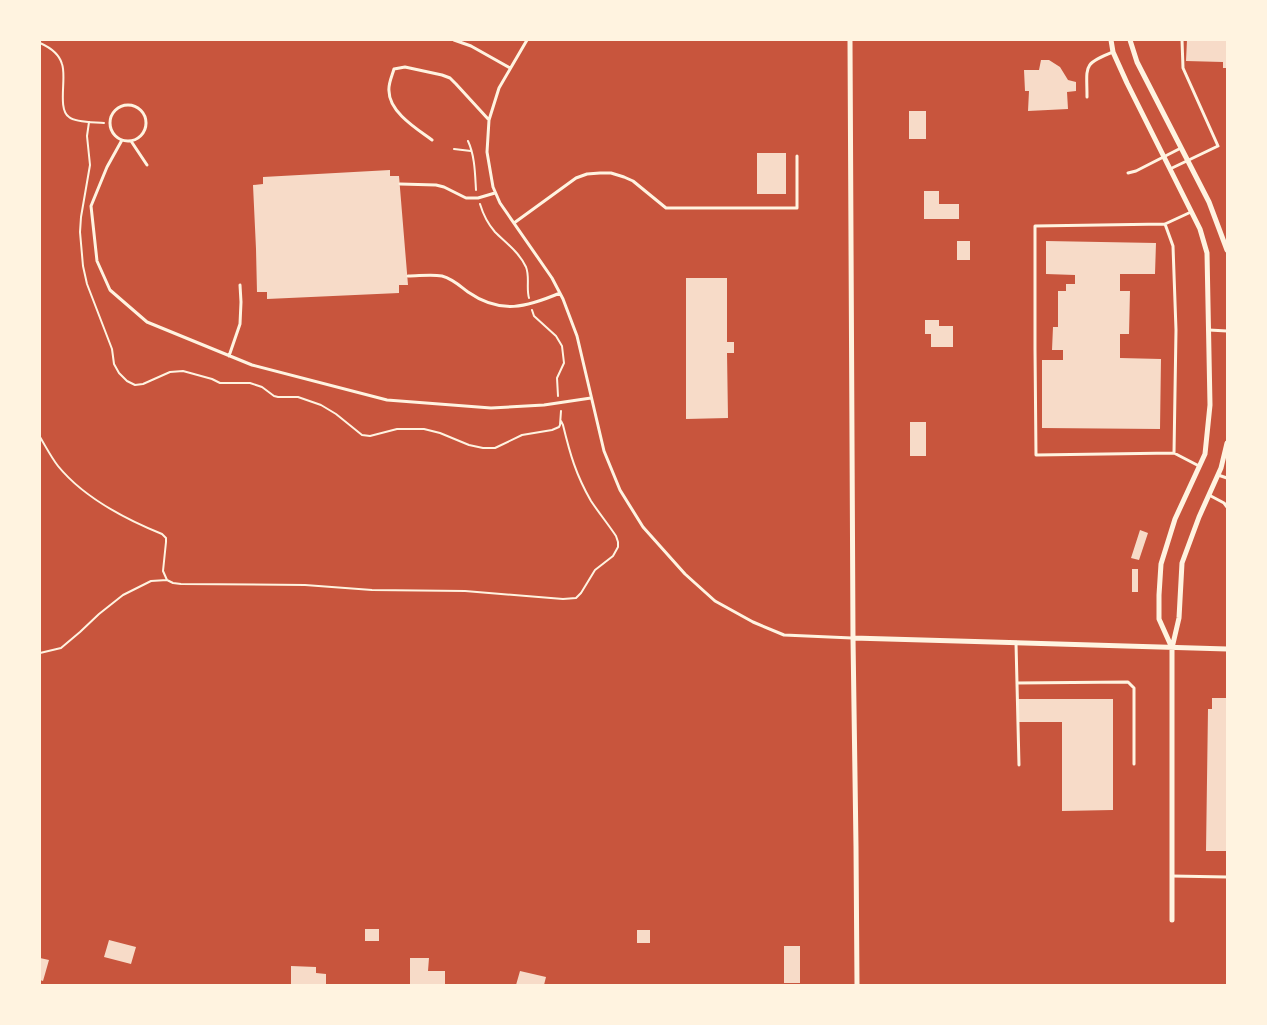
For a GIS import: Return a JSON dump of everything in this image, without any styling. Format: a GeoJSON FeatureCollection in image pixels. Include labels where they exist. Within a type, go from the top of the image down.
{"type":"FeatureCollection","features":[{"type":"Feature","properties":{"kind":"street"},"geometry":{"type":"LineString","coordinates":[[850,40],[857,985]]}},
{"type":"Feature","properties":{"kind":"street"},"geometry":{"type":"LineString","coordinates":[[1111,40],[1113,52],[1200,229],[1207,253],[1210,405],[1206,454],[1175,519],[1161,564],[1159,619],[1172,648]]}},
{"type":"Feature","properties":{"kind":"street"},"geometry":{"type":"LineString","coordinates":[[1130,40],[1137,62],[1209,202],[1227,250]]}},
{"type":"Feature","properties":{"kind":"street"},"geometry":{"type":"LineString","coordinates":[[1172,920],[1172,648],[1179,618],[1182,563],[1199,517],[1221,468],[1227,442]]}},
{"type":"Feature","properties":{"kind":"street"},"geometry":{"type":"LineString","coordinates":[[853,638],[1227,649]]}},
{"type":"Feature","properties":{"kind":"lane"},"geometry":{"type":"LineString","coordinates":[[454,40],[471,46],[510,68]]}},
{"type":"Feature","properties":{"kind":"lane"},"geometry":{"type":"LineString","coordinates":[[527,40],[498,88],[489,120],[487,152],[493,187],[500,202],[542,262],[560,293],[578,336],[604,451],[620,490],[643,527],[685,574],[716,601],[752,622],[784,635],[853,638]]}},
{"type":"Feature","properties":{"kind":"lane"},"geometry":{"type":"LineString","coordinates":[[1170,169],[1218,146],[1183,68],[1182,40]]}},
{"type":"Feature","properties":{"kind":"lane"},"geometry":{"type":"LineString","coordinates":[[1087,97],[1088,65],[1092,61],[1113,52]]}},
{"type":"Feature","properties":{"kind":"lane"},"geometry":{"type":"LineString","coordinates":[[432,140],[399,114],[391,102],[388,93],[394,69],[405,67],[442,74],[450,78],[489,120]]}},
{"type":"Feature","properties":{"kind":"lane"},"geometry":{"type":"LineString","coordinates":[[124,106],[135,107],[140,110],[146,121],[144,133],[139,138],[131,141],[122,140],[113,133],[111,128],[112,117],[119,108],[124,106]]}},
{"type":"Feature","properties":{"kind":"lane"},"geometry":{"type":"LineString","coordinates":[[122,140],[107,166],[91,206],[97,261],[110,290],[147,322],[252,365],[387,400],[491,408],[544,405],[591,398]]}},
{"type":"Feature","properties":{"kind":"lane"},"geometry":{"type":"LineString","coordinates":[[131,141],[147,165]]}},
{"type":"Feature","properties":{"kind":"lane"},"geometry":{"type":"LineString","coordinates":[[1128,173],[1136,171],[1182,148]]}},
{"type":"Feature","properties":{"kind":"lane"},"geometry":{"type":"LineString","coordinates":[[514,223],[576,178],[587,174],[600,173],[611,173],[633,181],[666,208],[797,208],[797,156]]}},
{"type":"Feature","properties":{"kind":"lane"},"geometry":{"type":"LineString","coordinates":[[400,184],[436,185],[466,198],[478,198],[496,192]]}},
{"type":"Feature","properties":{"kind":"lane"},"geometry":{"type":"LineString","coordinates":[[1192,212],[1165,224],[1035,226],[1036,456],[1174,453],[1200,466]]}},
{"type":"Feature","properties":{"kind":"lane"},"geometry":{"type":"LineString","coordinates":[[1165,224],[1173,246],[1174,256],[1176,330],[1174,453]]}},
{"type":"Feature","properties":{"kind":"lane"},"geometry":{"type":"LineString","coordinates":[[408,276],[442,276],[452,280],[480,299],[496,305],[516,307],[535,303],[560,293]]}},
{"type":"Feature","properties":{"kind":"lane"},"geometry":{"type":"LineString","coordinates":[[230,356],[240,324],[240,285]]}},
{"type":"Feature","properties":{"kind":"lane"},"geometry":{"type":"LineString","coordinates":[[1208,330],[1227,331]]}},
{"type":"Feature","properties":{"kind":"lane"},"geometry":{"type":"LineString","coordinates":[[1218,475],[1227,478]]}},
{"type":"Feature","properties":{"kind":"lane"},"geometry":{"type":"LineString","coordinates":[[1209,495],[1224,503],[1227,507]]}},
{"type":"Feature","properties":{"kind":"lane"},"geometry":{"type":"LineString","coordinates":[[1016,643],[1019,765]]}},
{"type":"Feature","properties":{"kind":"lane"},"geometry":{"type":"LineString","coordinates":[[1017,682],[1128,682],[1134,688],[1134,764]]}},
{"type":"Feature","properties":{"kind":"lane"},"geometry":{"type":"LineString","coordinates":[[1172,876],[1227,877]]}},
{"type":"Feature","properties":{"kind":"path"},"geometry":{"type":"LineString","coordinates":[[40,42],[56,53],[62,63],[65,112],[71,119],[104,123]]}},
{"type":"Feature","properties":{"kind":"path"},"geometry":{"type":"LineString","coordinates":[[89,122],[87,136],[90,165],[80,232],[83,270],[86,284],[112,349],[114,364],[127,381],[135,385],[143,384],[170,372],[183,371],[220,383],[250,383],[262,387],[278,398],[298,397],[320,405],[336,414],[362,435],[370,436],[397,429],[424,429],[440,433],[469,446],[496,448],[522,435],[559,427],[560,403],[556,383],[557,375],[564,362],[562,346],[556,336],[534,316],[527,290],[528,276],[526,268],[509,244],[491,227],[482,209],[476,191],[474,162],[468,141]]}},
{"type":"Feature","properties":{"kind":"path"},"geometry":{"type":"LineString","coordinates":[[454,149],[471,151]]}},
{"type":"Feature","properties":{"kind":"path"},"geometry":{"type":"LineString","coordinates":[[40,654],[60,648],[122,595],[151,582],[167,580],[181,584],[305,585],[372,590],[465,591],[563,599],[576,598],[595,570],[613,556],[618,547],[618,542],[612,530],[591,501],[577,474],[560,420]]}},
{"type":"Feature","properties":{"kind":"path"},"geometry":{"type":"LineString","coordinates":[[40,436],[57,465],[90,496],[123,516],[162,534],[166,538],[163,572],[167,580]]}},
{"type":"Feature","properties":{"kind":"building"},"geometry":{"type":"Polygon","coordinates":[[[1187,40],[1227,40],[1227,68],[1223,68],[1223,62],[1186,61],[1187,40]]]}},
{"type":"Feature","properties":{"kind":"building"},"geometry":{"type":"Polygon","coordinates":[[[1041,60],[1049,60],[1060,67],[1068,80],[1076,82],[1076,91],[1067,92],[1068,109],[1028,111],[1029,91],[1025,91],[1024,70],[1039,70],[1041,60]]]}},
{"type":"Feature","properties":{"kind":"building"},"geometry":{"type":"Polygon","coordinates":[[[909,111],[926,111],[926,139],[909,139],[909,111]]]}},
{"type":"Feature","properties":{"kind":"building"},"geometry":{"type":"Polygon","coordinates":[[[757,153],[786,153],[786,194],[757,194],[757,153]]]}},
{"type":"Feature","properties":{"kind":"building"},"geometry":{"type":"Polygon","coordinates":[[[390,170],[390,176],[399,176],[408,285],[399,285],[399,293],[267,299],[267,292],[257,292],[253,185],[263,184],[263,177],[390,170]]]}},
{"type":"Feature","properties":{"kind":"building"},"geometry":{"type":"Polygon","coordinates":[[[924,191],[939,191],[939,204],[959,204],[959,219],[924,219],[924,191]]]}},
{"type":"Feature","properties":{"kind":"building"},"geometry":{"type":"Polygon","coordinates":[[[957,241],[970,241],[970,260],[957,260],[957,241]]]}},
{"type":"Feature","properties":{"kind":"building"},"geometry":{"type":"Polygon","coordinates":[[[1046,241],[1156,243],[1155,274],[1120,274],[1120,291],[1130,291],[1129,334],[1120,334],[1120,358],[1161,359],[1160,429],[1042,428],[1042,360],[1063,360],[1063,350],[1052,350],[1053,327],[1058,327],[1058,291],[1066,291],[1066,284],[1075,284],[1075,275],[1046,274],[1046,241]]]}},
{"type":"Feature","properties":{"kind":"building"},"geometry":{"type":"Polygon","coordinates":[[[686,278],[727,278],[727,342],[734,342],[734,353],[727,353],[728,418],[686,419],[686,278]]]}},
{"type":"Feature","properties":{"kind":"building"},"geometry":{"type":"Polygon","coordinates":[[[925,320],[939,320],[939,326],[953,326],[953,347],[931,347],[931,334],[925,334],[925,320]]]}},
{"type":"Feature","properties":{"kind":"building"},"geometry":{"type":"Polygon","coordinates":[[[910,422],[926,422],[926,456],[910,456],[910,422]]]}},
{"type":"Feature","properties":{"kind":"building"},"geometry":{"type":"Polygon","coordinates":[[[1140,530],[1148,533],[1139,560],[1131,558],[1140,530]]]}},
{"type":"Feature","properties":{"kind":"building"},"geometry":{"type":"Polygon","coordinates":[[[1132,569],[1138,569],[1138,592],[1132,592],[1132,569]]]}},
{"type":"Feature","properties":{"kind":"building"},"geometry":{"type":"Polygon","coordinates":[[[1212,698],[1227,698],[1227,851],[1206,851],[1208,709],[1212,709],[1212,698]]]}},
{"type":"Feature","properties":{"kind":"building"},"geometry":{"type":"Polygon","coordinates":[[[1018,699],[1113,699],[1113,810],[1062,811],[1062,722],[1018,722],[1018,699]]]}},
{"type":"Feature","properties":{"kind":"building"},"geometry":{"type":"Polygon","coordinates":[[[365,929],[379,929],[379,941],[365,941],[365,929]]]}},
{"type":"Feature","properties":{"kind":"building"},"geometry":{"type":"Polygon","coordinates":[[[637,930],[650,930],[650,943],[637,943],[637,930]]]}},
{"type":"Feature","properties":{"kind":"building"},"geometry":{"type":"Polygon","coordinates":[[[109,940],[136,947],[131,964],[104,957],[109,940]]]}},
{"type":"Feature","properties":{"kind":"building"},"geometry":{"type":"Polygon","coordinates":[[[784,946],[800,946],[800,983],[784,983],[784,946]]]}},
{"type":"Feature","properties":{"kind":"building"},"geometry":{"type":"Polygon","coordinates":[[[40,958],[49,960],[43,981],[40,980],[40,958]]]}},
{"type":"Feature","properties":{"kind":"building"},"geometry":{"type":"Polygon","coordinates":[[[410,958],[429,958],[428,971],[445,971],[445,985],[410,985],[410,958]]]}},
{"type":"Feature","properties":{"kind":"building"},"geometry":{"type":"Polygon","coordinates":[[[291,966],[316,967],[316,973],[326,974],[326,985],[291,985],[291,966]]]}},
{"type":"Feature","properties":{"kind":"building"},"geometry":{"type":"Polygon","coordinates":[[[520,971],[546,977],[544,985],[516,985],[520,971]]]}}]}
